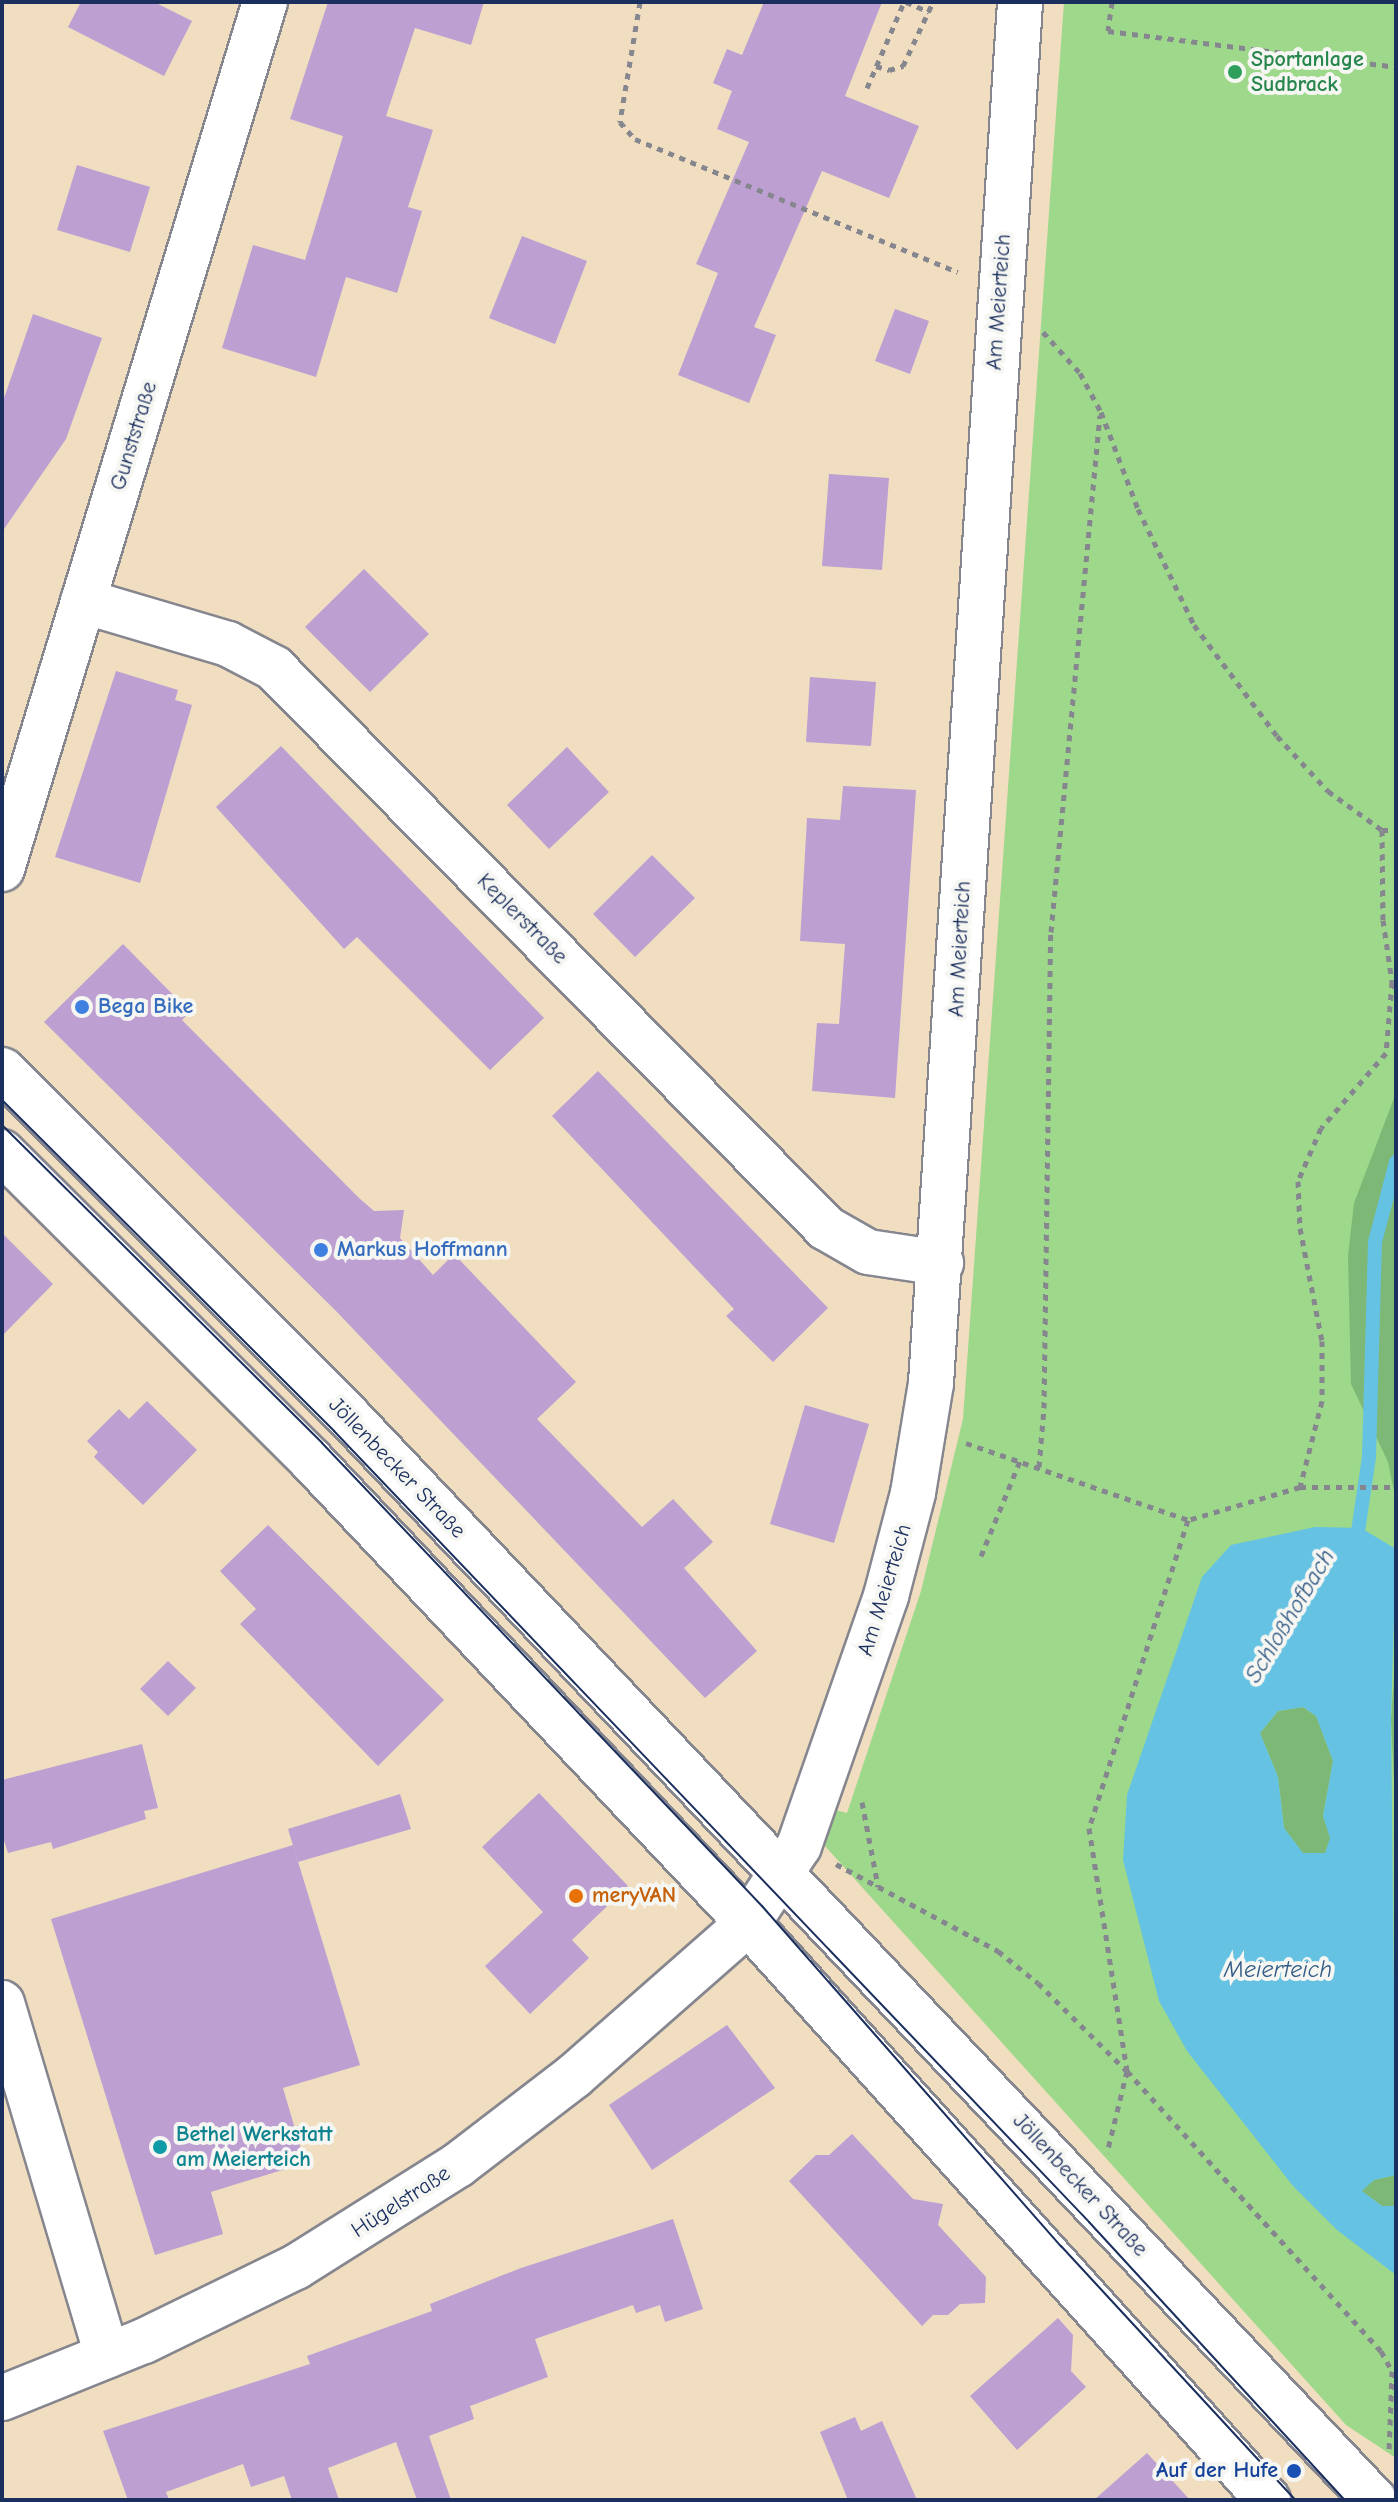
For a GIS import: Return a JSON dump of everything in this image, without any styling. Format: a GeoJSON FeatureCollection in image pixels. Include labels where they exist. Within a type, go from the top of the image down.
{"type":"FeatureCollection","features":[{"type":"Feature","properties":{"kind":"street","name":"Gunststraße"},"geometry":{"type":"LineString","coordinates":[[2,869],[265,2]]}},
{"type":"Feature","properties":{"kind":"street","name":"Am Meierteich"},"geometry":{"type":"LineString","coordinates":[[792,1859],[886,1596],[925,1429],[941,1263],[1020,2]]}},
{"type":"Feature","properties":{"kind":"street","name":"Keplerstraße"},"geometry":{"type":"LineString","coordinates":[[83,601],[228,644],[274,668],[826,1228],[868,1252],[941,1263]]}},
{"type":"Feature","properties":{"kind":"street","name":"Jöllenbecker Straße"},"geometry":{"type":"LineString","coordinates":[[2,1070],[792,1859],[1102,2210],[1381,2481]]}},
{"type":"Feature","properties":{"kind":"street"},"geometry":{"type":"LineString","coordinates":[[2,1152],[311,1460],[748,1923],[1264,2499]]}},
{"type":"Feature","properties":{"kind":"street"},"geometry":{"type":"LineString","coordinates":[[748,1923],[792,1859]]}},
{"type":"Feature","properties":{"kind":"street","name":"Hügelstraße"},"geometry":{"type":"LineString","coordinates":[[2,2398],[107,2356],[296,2267],[458,2165],[574,2076],[748,1923]]}},
{"type":"Feature","properties":{"kind":"street"},"geometry":{"type":"LineString","coordinates":[[2,2003],[107,2356]]}},
{"type":"Feature","properties":{"kind":"path"},"geometry":{"type":"LineString","coordinates":[[640,2],[620,122],[635,139],[1000,289],[1080,373],[1101,412],[1138,509],[1194,625],[1277,736],[1328,791],[1382,830],[1396,830]]}},
{"type":"Feature","properties":{"kind":"path"},"geometry":{"type":"LineString","coordinates":[[867,88],[905,2],[929,12]]}},
{"type":"Feature","properties":{"kind":"path"},"geometry":{"type":"LineString","coordinates":[[876,66],[889,70],[903,66],[933,2]]}},
{"type":"Feature","properties":{"kind":"path"},"geometry":{"type":"LineString","coordinates":[[1112,2],[1108,31],[1396,67]]}},
{"type":"Feature","properties":{"kind":"path"},"geometry":{"type":"LineString","coordinates":[[1039,1467],[1044,1436],[1051,932],[1101,412]]}},
{"type":"Feature","properties":{"kind":"path"},"geometry":{"type":"LineString","coordinates":[[1300,1487],[1322,1401],[1322,1341],[1300,1228],[1298,1181],[1321,1128],[1386,1053],[1392,982],[1383,920],[1382,830]]}},
{"type":"Feature","properties":{"kind":"path"},"geometry":{"type":"LineString","coordinates":[[925,1429],[1188,1520],[1300,1487],[1323,1490],[1396,1487]]}},
{"type":"Feature","properties":{"kind":"path"},"geometry":{"type":"LineString","coordinates":[[981,1556],[1021,1461]]}},
{"type":"Feature","properties":{"kind":"path"},"geometry":{"type":"LineString","coordinates":[[1102,2210],[1103,2174],[1127,2071],[1095,1887],[1090,1819],[1188,1520]]}},
{"type":"Feature","properties":{"kind":"path"},"geometry":{"type":"LineString","coordinates":[[792,1859],[998,1951],[1038,1983],[1127,2071],[1394,2369],[1381,2481]]}},
{"type":"Feature","properties":{"kind":"green space"},"geometry":{"type":"Polygon","coordinates":[[[1064,2],[1396,2],[1396,2458],[1346,2425],[825,1846],[835,1810],[847,1813],[921,1591],[963,1419],[1064,2]]]}},
{"type":"Feature","properties":{"kind":"green space"},"geometry":{"type":"Polygon","coordinates":[[[1396,1093],[1396,1501],[1388,1462],[1351,1384],[1348,1256],[1354,1203],[1396,1093]]]}},
{"type":"Feature","properties":{"kind":"green space"},"geometry":{"type":"Polygon","coordinates":[[[1396,1647],[1396,1824],[1391,1719],[1396,1647]]]}},
{"type":"Feature","properties":{"kind":"green space"},"geometry":{"type":"Polygon","coordinates":[[[1303,1707],[1316,1716],[1333,1761],[1323,1816],[1331,1838],[1325,1853],[1303,1854],[1284,1828],[1278,1777],[1260,1733],[1278,1711],[1303,1707]]]}},
{"type":"Feature","properties":{"kind":"green space"},"geometry":{"type":"Polygon","coordinates":[[[1396,2175],[1396,2206],[1382,2206],[1361,2191],[1374,2180],[1396,2175]]]}},
{"type":"Feature","properties":{"kind":"water","name":"Meierteich"},"geometry":{"type":"Polygon","coordinates":[[[1315,1527],[1361,1528],[1396,1549],[1391,1719],[1396,2175],[1374,2180],[1362,2191],[1382,2206],[1396,2206],[1396,2275],[1337,2230],[1293,2186],[1187,2051],[1159,2001],[1123,1860],[1127,1795],[1202,1577],[1231,1545],[1315,1527]],[[1303,1707],[1278,1711],[1260,1733],[1278,1777],[1284,1828],[1303,1853],[1325,1853],[1330,1838],[1323,1816],[1333,1761],[1316,1716],[1303,1707]]]}},
{"type":"Feature","properties":{"kind":"building"},"geometry":{"type":"Polygon","coordinates":[[[81,2],[154,2],[192,21],[164,76],[68,27],[81,2]]]}},
{"type":"Feature","properties":{"kind":"building"},"geometry":{"type":"Polygon","coordinates":[[[328,2],[484,2],[471,45],[415,28],[386,116],[433,130],[408,207],[422,211],[397,293],[346,277],[316,377],[222,348],[253,245],[305,260],[343,136],[290,119],[328,2]]]}},
{"type":"Feature","properties":{"kind":"building"},"geometry":{"type":"Polygon","coordinates":[[[764,2],[882,2],[845,96],[919,126],[889,198],[822,171],[754,327],[776,335],[749,403],[678,375],[718,273],[696,264],[749,142],[717,129],[732,91],[713,83],[727,49],[742,55],[764,2]]]}},
{"type":"Feature","properties":{"kind":"building"},"geometry":{"type":"Polygon","coordinates":[[[77,165],[150,187],[130,252],[57,230],[77,165]]]}},
{"type":"Feature","properties":{"kind":"building"},"geometry":{"type":"Polygon","coordinates":[[[522,236],[587,261],[555,344],[489,318],[522,236]]]}},
{"type":"Feature","properties":{"kind":"building"},"geometry":{"type":"Polygon","coordinates":[[[895,309],[929,321],[910,374],[875,361],[895,309]]]}},
{"type":"Feature","properties":{"kind":"building"},"geometry":{"type":"Polygon","coordinates":[[[33,314],[102,338],[66,439],[2,532],[2,404],[33,314]]]}},
{"type":"Feature","properties":{"kind":"building"},"geometry":{"type":"Polygon","coordinates":[[[829,474],[889,478],[882,570],[822,566],[829,474]]]}},
{"type":"Feature","properties":{"kind":"building"},"geometry":{"type":"Polygon","coordinates":[[[364,569],[429,634],[370,692],[305,627],[364,569]]]}},
{"type":"Feature","properties":{"kind":"building"},"geometry":{"type":"Polygon","coordinates":[[[116,671],[178,690],[175,700],[192,705],[140,883],[55,857],[116,671]]]}},
{"type":"Feature","properties":{"kind":"building"},"geometry":{"type":"Polygon","coordinates":[[[810,677],[876,682],[871,746],[806,742],[810,677]]]}},
{"type":"Feature","properties":{"kind":"building"},"geometry":{"type":"Polygon","coordinates":[[[281,746],[544,1018],[490,1070],[357,937],[344,949],[216,807],[281,746]]]}},
{"type":"Feature","properties":{"kind":"building"},"geometry":{"type":"Polygon","coordinates":[[[567,747],[609,792],[549,849],[507,805],[567,747]]]}},
{"type":"Feature","properties":{"kind":"building"},"geometry":{"type":"Polygon","coordinates":[[[843,786],[916,790],[895,1098],[812,1091],[817,1023],[839,1024],[845,944],[800,941],[807,818],[840,820],[843,786]]]}},
{"type":"Feature","properties":{"kind":"building"},"geometry":{"type":"Polygon","coordinates":[[[652,855],[695,898],[635,957],[593,914],[652,855]]]}},
{"type":"Feature","properties":{"kind":"building"},"geometry":{"type":"Polygon","coordinates":[[[123,944],[190,1012],[182,1020],[359,1198],[374,1211],[404,1210],[400,1238],[433,1275],[454,1254],[576,1382],[537,1419],[642,1527],[673,1499],[713,1542],[684,1568],[757,1651],[705,1698],[337,1312],[44,1022],[123,944]]]}},
{"type":"Feature","properties":{"kind":"building"},"geometry":{"type":"Polygon","coordinates":[[[598,1071],[828,1308],[773,1362],[726,1316],[734,1309],[552,1116],[598,1071]]]}},
{"type":"Feature","properties":{"kind":"building"},"geometry":{"type":"Polygon","coordinates":[[[2,1233],[53,1284],[2,1336],[2,1233]]]}},
{"type":"Feature","properties":{"kind":"building"},"geometry":{"type":"Polygon","coordinates":[[[147,1401],[197,1450],[143,1505],[94,1457],[98,1452],[87,1441],[119,1409],[129,1419],[147,1401]]]}},
{"type":"Feature","properties":{"kind":"building"},"geometry":{"type":"Polygon","coordinates":[[[805,1405],[869,1424],[834,1543],[770,1524],[805,1405]]]}},
{"type":"Feature","properties":{"kind":"building"},"geometry":{"type":"Polygon","coordinates":[[[268,1525],[444,1700],[378,1766],[240,1624],[256,1609],[220,1571],[268,1525]]]}},
{"type":"Feature","properties":{"kind":"building"},"geometry":{"type":"Polygon","coordinates":[[[168,1661],[196,1688],[168,1716],[140,1689],[168,1661]]]}},
{"type":"Feature","properties":{"kind":"building"},"geometry":{"type":"Polygon","coordinates":[[[142,1744],[158,1808],[144,1811],[146,1819],[53,1849],[51,1842],[8,1853],[2,1834],[2,1780],[142,1744]]]}},
{"type":"Feature","properties":{"kind":"building"},"geometry":{"type":"Polygon","coordinates":[[[539,1793],[628,1886],[572,1940],[589,1958],[530,2014],[485,1966],[543,1912],[482,1847],[539,1793]]]}},
{"type":"Feature","properties":{"kind":"building"},"geometry":{"type":"Polygon","coordinates":[[[400,1794],[411,1829],[298,1862],[288,1829],[400,1794]]]}},
{"type":"Feature","properties":{"kind":"building"},"geometry":{"type":"Polygon","coordinates":[[[293,1845],[360,2065],[283,2088],[305,2163],[211,2192],[223,2234],[155,2255],[51,1919],[293,1845]]]}},
{"type":"Feature","properties":{"kind":"building"},"geometry":{"type":"Polygon","coordinates":[[[727,2025],[775,2088],[652,2170],[609,2105],[727,2025]]]}},
{"type":"Feature","properties":{"kind":"building"},"geometry":{"type":"Polygon","coordinates":[[[852,2134],[913,2199],[943,2204],[938,2225],[986,2277],[985,2303],[960,2304],[948,2315],[933,2315],[922,2326],[789,2181],[816,2155],[829,2155],[852,2134]]]}},
{"type":"Feature","properties":{"kind":"building"},"geometry":{"type":"Polygon","coordinates":[[[673,2219],[703,2309],[665,2322],[660,2305],[636,2313],[633,2305],[535,2339],[548,2377],[470,2406],[474,2419],[429,2436],[451,2500],[417,2500],[396,2442],[328,2468],[339,2500],[292,2500],[284,2476],[251,2487],[243,2464],[166,2492],[169,2500],[128,2500],[103,2431],[310,2364],[307,2356],[432,2311],[430,2304],[521,2268],[673,2219]]]}},
{"type":"Feature","properties":{"kind":"building"},"geometry":{"type":"Polygon","coordinates":[[[1058,2318],[1073,2335],[1071,2371],[1086,2387],[1017,2450],[970,2396],[1058,2318]]]}},
{"type":"Feature","properties":{"kind":"building"},"geometry":{"type":"Polygon","coordinates":[[[855,2417],[861,2431],[882,2421],[917,2500],[848,2500],[820,2432],[855,2417]]]}},
{"type":"Feature","properties":{"kind":"building"},"geometry":{"type":"Polygon","coordinates":[[[1147,2453],[1190,2500],[1094,2500],[1147,2453]]]}},
{"type":"Feature","properties":{"kind":"waterway","name":"Schloßhofbach"},"geometry":{"type":"LineString","coordinates":[[1356,1545],[1369,1457],[1375,1242],[1396,1162]]}},
{"type":"Feature","properties":{"kind":"tram line"},"geometry":{"type":"LineString","coordinates":[[2,1100],[334,1431],[1089,2222],[1345,2500]]}},
{"type":"Feature","properties":{"kind":"tram line"},"geometry":{"type":"LineString","coordinates":[[2,1125],[322,1443],[762,1906],[1061,2246],[1295,2500]]}},
{"type":"Feature","properties":{"kind":"place","name":"Sportanlage Sudbrack"},"geometry":{"type":"Point","coordinates":[1235,72]}},
{"type":"Feature","properties":{"kind":"place","name":"Bega Bike"},"geometry":{"type":"Point","coordinates":[82,1007]}},
{"type":"Feature","properties":{"kind":"place","name":"Markus Hoffmann"},"geometry":{"type":"Point","coordinates":[321,1250]}},
{"type":"Feature","properties":{"kind":"place","name":"meryVAN"},"geometry":{"type":"Point","coordinates":[576,1896]}},
{"type":"Feature","properties":{"kind":"place","name":"Bethel Werkstatt am Meierteich"},"geometry":{"type":"Point","coordinates":[160,2147]}},
{"type":"Feature","properties":{"kind":"place","name":"Auf der Hufe"},"geometry":{"type":"Point","coordinates":[1294,2471]}}]}
